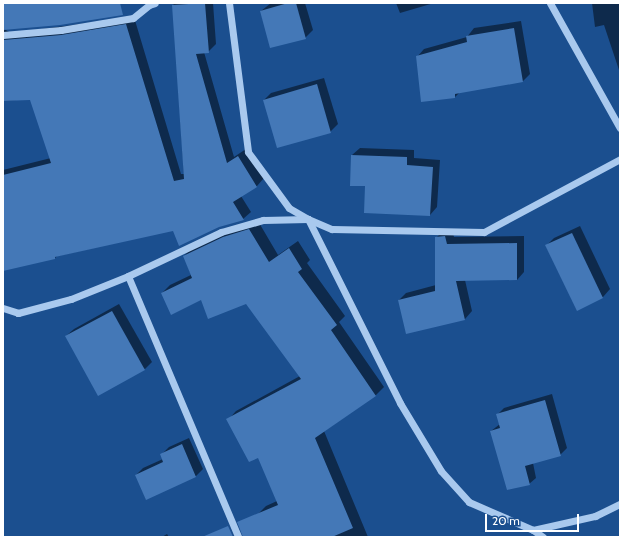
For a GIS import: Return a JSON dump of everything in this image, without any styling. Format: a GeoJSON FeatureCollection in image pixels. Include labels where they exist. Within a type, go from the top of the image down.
{"type":"FeatureCollection","features":[{"type":"Feature","properties":{"kind":"street"},"geometry":{"type":"LineString","coordinates":[[3,35],[61,30],[133,18],[149,5],[156,3]]}},
{"type":"Feature","properties":{"kind":"street"},"geometry":{"type":"LineString","coordinates":[[229,3],[248,152],[289,208],[308,219],[332,229],[484,232],[620,159]]}},
{"type":"Feature","properties":{"kind":"street"},"geometry":{"type":"LineString","coordinates":[[550,3],[620,128]]}},
{"type":"Feature","properties":{"kind":"street"},"geometry":{"type":"LineString","coordinates":[[3,308],[18,313],[71,299],[128,276],[221,232],[263,220],[308,219]]}},
{"type":"Feature","properties":{"kind":"street"},"geometry":{"type":"LineString","coordinates":[[308,219],[400,403],[424,446],[441,471],[469,502],[533,530],[543,537]]}},
{"type":"Feature","properties":{"kind":"street"},"geometry":{"type":"LineString","coordinates":[[128,276],[238,537]]}},
{"type":"Feature","properties":{"kind":"street"},"geometry":{"type":"LineString","coordinates":[[533,530],[595,516],[620,504]]}},
{"type":"Feature","properties":{"kind":"building"},"geometry":{"type":"Polygon","coordinates":[[[3,3],[120,3],[123,15],[60,25],[3,30],[3,3]]]}},
{"type":"Feature","properties":{"kind":"building"},"geometry":{"type":"Polygon","coordinates":[[[205,3],[209,53],[196,54],[227,163],[238,156],[257,187],[233,202],[244,220],[219,227],[179,246],[173,231],[55,257],[55,259],[3,271],[3,175],[51,163],[30,100],[3,101],[3,40],[61,35],[126,24],[174,181],[184,179],[172,5],[205,3]]]}},
{"type":"Feature","properties":{"kind":"building"},"geometry":{"type":"Polygon","coordinates":[[[288,3],[296,3],[306,39],[270,48],[260,11],[288,3]]]}},
{"type":"Feature","properties":{"kind":"building"},"geometry":{"type":"Polygon","coordinates":[[[514,28],[523,82],[455,94],[455,98],[421,102],[416,56],[467,42],[466,36],[514,28]]]}},
{"type":"Feature","properties":{"kind":"building"},"geometry":{"type":"Polygon","coordinates":[[[317,84],[331,133],[277,148],[263,100],[317,84]]]}},
{"type":"Feature","properties":{"kind":"building"},"geometry":{"type":"Polygon","coordinates":[[[351,155],[407,157],[407,165],[433,167],[430,216],[364,213],[365,186],[350,186],[351,155]]]}},
{"type":"Feature","properties":{"kind":"building"},"geometry":{"type":"Polygon","coordinates":[[[249,229],[269,262],[289,248],[302,269],[298,272],[337,325],[331,330],[376,396],[315,438],[353,528],[332,537],[243,537],[237,522],[278,505],[258,458],[249,462],[226,419],[301,379],[246,304],[208,319],[201,300],[171,315],[161,293],[192,278],[183,256],[223,237],[249,229]]]}},
{"type":"Feature","properties":{"kind":"building"},"geometry":{"type":"Polygon","coordinates":[[[572,233],[603,298],[577,311],[545,245],[572,233]]]}},
{"type":"Feature","properties":{"kind":"building"},"geometry":{"type":"Polygon","coordinates":[[[445,236],[447,244],[517,243],[517,280],[456,281],[465,320],[406,334],[398,300],[435,291],[435,237],[445,236]]]}},
{"type":"Feature","properties":{"kind":"building"},"geometry":{"type":"Polygon","coordinates":[[[112,311],[145,370],[98,396],[65,336],[112,311]]]}},
{"type":"Feature","properties":{"kind":"building"},"geometry":{"type":"Polygon","coordinates":[[[545,400],[561,456],[525,466],[530,485],[507,490],[490,431],[500,428],[496,414],[545,400]]]}},
{"type":"Feature","properties":{"kind":"building"},"geometry":{"type":"Polygon","coordinates":[[[182,444],[196,477],[146,500],[135,475],[163,462],[160,454],[182,444]]]}},
{"type":"Feature","properties":{"kind":"building"},"geometry":{"type":"Polygon","coordinates":[[[228,526],[233,537],[202,537],[228,526]]]}}]}
